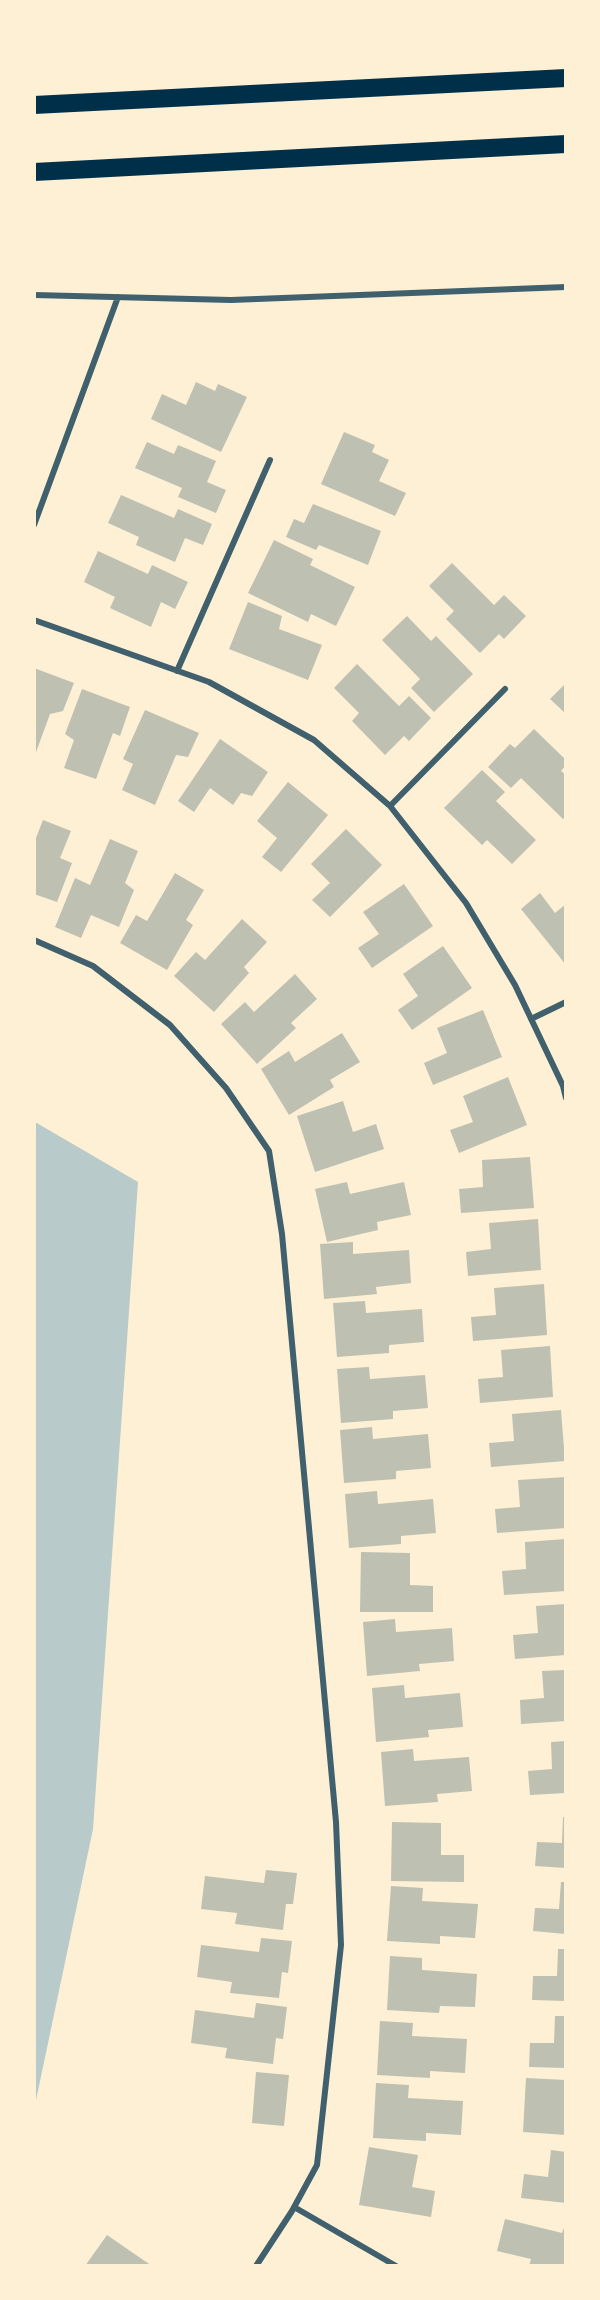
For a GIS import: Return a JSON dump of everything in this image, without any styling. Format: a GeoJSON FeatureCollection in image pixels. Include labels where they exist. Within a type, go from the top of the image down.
{"type":"FeatureCollection","features":[{"type":"Feature","properties":{"kind":"highway"},"geometry":{"type":"LineString","coordinates":[[34,105],[566,78]]}},
{"type":"Feature","properties":{"kind":"highway"},"geometry":{"type":"LineString","coordinates":[[34,172],[566,144]]}},
{"type":"Feature","properties":{"kind":"street"},"geometry":{"type":"LineString","coordinates":[[34,295],[231,300],[566,288]]}},
{"type":"Feature","properties":{"kind":"street"},"geometry":{"type":"LineString","coordinates":[[34,525],[118,297]]}},
{"type":"Feature","properties":{"kind":"street"},"geometry":{"type":"LineString","coordinates":[[177,671],[270,460]]}},
{"type":"Feature","properties":{"kind":"street"},"geometry":{"type":"LineString","coordinates":[[34,620],[209,682],[314,740],[390,806],[466,903],[514,985],[563,1086],[566,1098]]}},
{"type":"Feature","properties":{"kind":"street"},"geometry":{"type":"LineString","coordinates":[[390,806],[505,688]]}},
{"type":"Feature","properties":{"kind":"street"},"geometry":{"type":"LineString","coordinates":[[34,940],[93,966],[170,1025],[226,1088],[269,1151],[282,1234],[336,1822],[341,1945],[317,2165],[256,2265]]}},
{"type":"Feature","properties":{"kind":"street"},"geometry":{"type":"LineString","coordinates":[[531,1019],[566,1002]]}},
{"type":"Feature","properties":{"kind":"street"},"geometry":{"type":"LineString","coordinates":[[294,2206],[396,2265]]}},
{"type":"Feature","properties":{"kind":"shaded area"},"geometry":{"type":"Polygon","coordinates":[[[35,1122],[138,1182],[93,1829],[35,2105],[35,1122]]]}},
{"type":"Feature","properties":{"kind":"building"},"geometry":{"type":"Polygon","coordinates":[[[196,382],[215,391],[218,384],[247,397],[221,452],[151,419],[162,394],[186,405],[196,382]]]}},
{"type":"Feature","properties":{"kind":"building"},"geometry":{"type":"Polygon","coordinates":[[[344,432],[375,445],[372,452],[389,460],[379,481],[406,493],[395,516],[321,484],[344,432]]]}},
{"type":"Feature","properties":{"kind":"building"},"geometry":{"type":"Polygon","coordinates":[[[147,442],[174,454],[178,445],[216,461],[207,482],[226,490],[216,513],[178,497],[182,488],[135,468],[147,442]]]}},
{"type":"Feature","properties":{"kind":"building"},"geometry":{"type":"Polygon","coordinates":[[[121,495],[174,518],[178,509],[212,524],[203,545],[185,538],[175,562],[136,545],[139,537],[108,523],[121,495]]]}},
{"type":"Feature","properties":{"kind":"building"},"geometry":{"type":"Polygon","coordinates":[[[313,504],[381,531],[368,565],[319,545],[316,550],[286,537],[294,519],[304,523],[313,504]]]}},
{"type":"Feature","properties":{"kind":"building"},"geometry":{"type":"Polygon","coordinates":[[[274,540],[313,559],[310,565],[355,587],[336,626],[311,614],[308,622],[248,593],[274,540]]]}},
{"type":"Feature","properties":{"kind":"building"},"geometry":{"type":"Polygon","coordinates":[[[98,551],[148,574],[152,565],[188,582],[175,609],[161,602],[151,627],[110,608],[115,597],[84,582],[98,551]]]}},
{"type":"Feature","properties":{"kind":"building"},"geometry":{"type":"Polygon","coordinates":[[[452,563],[494,605],[504,595],[526,616],[504,639],[499,634],[480,653],[446,619],[454,611],[429,586],[452,563]]]}},
{"type":"Feature","properties":{"kind":"building"},"geometry":{"type":"Polygon","coordinates":[[[248,602],[282,616],[279,629],[322,645],[308,680],[229,649],[248,602]]]}},
{"type":"Feature","properties":{"kind":"building"},"geometry":{"type":"Polygon","coordinates":[[[407,616],[431,641],[436,636],[473,674],[434,712],[411,688],[420,679],[382,640],[407,616]]]}},
{"type":"Feature","properties":{"kind":"building"},"geometry":{"type":"Polygon","coordinates":[[[357,664],[399,706],[409,696],[431,718],[409,741],[404,736],[385,755],[352,721],[359,713],[334,688],[357,664]]]}},
{"type":"Feature","properties":{"kind":"building"},"geometry":{"type":"Polygon","coordinates":[[[34,668],[74,683],[63,711],[50,714],[35,755],[34,668]]]}},
{"type":"Feature","properties":{"kind":"building"},"geometry":{"type":"Polygon","coordinates":[[[566,683],[566,714],[550,699],[566,683]]]}},
{"type":"Feature","properties":{"kind":"building"},"geometry":{"type":"Polygon","coordinates":[[[82,689],[130,707],[120,736],[113,733],[96,779],[64,768],[74,740],[65,734],[82,689]]]}},
{"type":"Feature","properties":{"kind":"building"},"geometry":{"type":"Polygon","coordinates":[[[145,710],[199,733],[188,757],[176,755],[155,805],[122,790],[133,764],[123,759],[145,710]]]}},
{"type":"Feature","properties":{"kind":"building"},"geometry":{"type":"Polygon","coordinates":[[[534,729],[566,760],[566,765],[561,771],[566,775],[566,817],[563,819],[521,778],[511,788],[488,767],[510,744],[515,748],[534,729]]]}},
{"type":"Feature","properties":{"kind":"building"},"geometry":{"type":"Polygon","coordinates":[[[220,739],[268,772],[252,796],[241,793],[233,805],[210,788],[194,812],[178,801],[220,739]]]}},
{"type":"Feature","properties":{"kind":"building"},"geometry":{"type":"Polygon","coordinates":[[[482,770],[505,792],[496,801],[536,840],[512,864],[487,840],[482,845],[444,808],[482,770]]]}},
{"type":"Feature","properties":{"kind":"building"},"geometry":{"type":"Polygon","coordinates":[[[288,782],[328,815],[281,872],[262,857],[277,838],[257,821],[288,782]]]}},
{"type":"Feature","properties":{"kind":"building"},"geometry":{"type":"Polygon","coordinates":[[[43,820],[71,831],[60,858],[72,863],[57,902],[34,894],[34,843],[43,820]]]}},
{"type":"Feature","properties":{"kind":"building"},"geometry":{"type":"Polygon","coordinates":[[[346,829],[382,865],[330,917],[312,900],[330,883],[311,864],[346,829]]]}},
{"type":"Feature","properties":{"kind":"building"},"geometry":{"type":"Polygon","coordinates":[[[110,839],[138,851],[125,883],[134,890],[119,927],[91,915],[81,938],[55,927],[75,878],[90,885],[110,839]]]}},
{"type":"Feature","properties":{"kind":"building"},"geometry":{"type":"Polygon","coordinates":[[[175,873],[204,890],[186,920],[193,925],[167,970],[120,943],[136,915],[147,921],[175,873]]]}},
{"type":"Feature","properties":{"kind":"building"},"geometry":{"type":"Polygon","coordinates":[[[404,884],[433,926],[372,968],[358,948],[379,934],[363,912],[404,884]]]}},
{"type":"Feature","properties":{"kind":"building"},"geometry":{"type":"Polygon","coordinates":[[[540,893],[555,913],[566,904],[566,965],[521,909],[540,893]]]}},
{"type":"Feature","properties":{"kind":"building"},"geometry":{"type":"Polygon","coordinates":[[[242,919],[267,942],[244,967],[249,973],[214,1012],[174,976],[196,952],[205,960],[242,919]]]}},
{"type":"Feature","properties":{"kind":"building"},"geometry":{"type":"Polygon","coordinates":[[[443,946],[472,988],[412,1030],[398,1010],[418,996],[403,974],[443,946]]]}},
{"type":"Feature","properties":{"kind":"building"},"geometry":{"type":"Polygon","coordinates":[[[295,974],[317,999],[291,1023],[296,1028],[257,1064],[221,1024],[245,1002],[254,1012],[295,974]]]}},
{"type":"Feature","properties":{"kind":"building"},"geometry":{"type":"Polygon","coordinates":[[[483,1010],[502,1057],[433,1085],[424,1063],[447,1053],[437,1028],[483,1010]]]}},
{"type":"Feature","properties":{"kind":"building"},"geometry":{"type":"Polygon","coordinates":[[[342,1033],[360,1062],[330,1080],[334,1087],[289,1115],[261,1069],[289,1051],[295,1062],[342,1033]]]}},
{"type":"Feature","properties":{"kind":"building"},"geometry":{"type":"Polygon","coordinates":[[[508,1077],[527,1125],[459,1153],[450,1130],[473,1122],[463,1096],[508,1077]]]}},
{"type":"Feature","properties":{"kind":"building"},"geometry":{"type":"Polygon","coordinates":[[[343,1101],[353,1132],[376,1124],[384,1149],[315,1172],[297,1116],[343,1101]]]}},
{"type":"Feature","properties":{"kind":"building"},"geometry":{"type":"Polygon","coordinates":[[[530,1157],[534,1208],[461,1213],[459,1189],[483,1187],[482,1160],[530,1157]]]}},
{"type":"Feature","properties":{"kind":"building"},"geometry":{"type":"Polygon","coordinates":[[[347,1182],[350,1194],[404,1182],[411,1215],[377,1222],[378,1230],[327,1242],[315,1189],[347,1182]]]}},
{"type":"Feature","properties":{"kind":"building"},"geometry":{"type":"Polygon","coordinates":[[[538,1219],[541,1270],[468,1276],[466,1252],[491,1249],[489,1223],[538,1219]]]}},
{"type":"Feature","properties":{"kind":"building"},"geometry":{"type":"Polygon","coordinates":[[[353,1242],[353,1254],[409,1250],[411,1283],[376,1287],[377,1294],[324,1299],[320,1244],[353,1242]]]}},
{"type":"Feature","properties":{"kind":"building"},"geometry":{"type":"Polygon","coordinates":[[[544,1284],[547,1335],[473,1341],[471,1317],[496,1315],[494,1288],[544,1284]]]}},
{"type":"Feature","properties":{"kind":"building"},"geometry":{"type":"Polygon","coordinates":[[[365,1301],[366,1313],[422,1309],[424,1342],[389,1345],[389,1353],[337,1357],[333,1303],[365,1301]]]}},
{"type":"Feature","properties":{"kind":"building"},"geometry":{"type":"Polygon","coordinates":[[[550,1346],[553,1397],[480,1403],[478,1379],[503,1377],[501,1350],[550,1346]]]}},
{"type":"Feature","properties":{"kind":"building"},"geometry":{"type":"Polygon","coordinates":[[[369,1367],[370,1379],[425,1375],[428,1408],[393,1411],[393,1419],[341,1423],[337,1369],[369,1367]]]}},
{"type":"Feature","properties":{"kind":"building"},"geometry":{"type":"Polygon","coordinates":[[[561,1410],[565,1461],[491,1467],[489,1443],[514,1441],[512,1414],[561,1410]]]}},
{"type":"Feature","properties":{"kind":"building"},"geometry":{"type":"Polygon","coordinates":[[[372,1427],[373,1439],[428,1434],[431,1468],[396,1471],[396,1479],[344,1483],[340,1430],[372,1427]]]}},
{"type":"Feature","properties":{"kind":"building"},"geometry":{"type":"Polygon","coordinates":[[[566,1477],[566,1528],[497,1533],[495,1509],[520,1507],[518,1480],[566,1477]]]}},
{"type":"Feature","properties":{"kind":"building"},"geometry":{"type":"Polygon","coordinates":[[[377,1491],[378,1504],[433,1499],[436,1533],[401,1536],[401,1544],[349,1548],[345,1494],[377,1491]]]}},
{"type":"Feature","properties":{"kind":"building"},"geometry":{"type":"Polygon","coordinates":[[[566,1539],[566,1591],[504,1595],[502,1571],[526,1569],[525,1542],[566,1539]]]}},
{"type":"Feature","properties":{"kind":"building"},"geometry":{"type":"Polygon","coordinates":[[[361,1552],[410,1553],[410,1585],[433,1586],[433,1612],[360,1612],[361,1552]]]}},
{"type":"Feature","properties":{"kind":"building"},"geometry":{"type":"Polygon","coordinates":[[[566,1604],[566,1655],[515,1659],[513,1635],[538,1633],[536,1606],[566,1604]]]}},
{"type":"Feature","properties":{"kind":"building"},"geometry":{"type":"Polygon","coordinates":[[[395,1619],[396,1632],[452,1628],[454,1661],[419,1664],[420,1671],[367,1676],[363,1622],[395,1619]]]}},
{"type":"Feature","properties":{"kind":"building"},"geometry":{"type":"Polygon","coordinates":[[[566,1670],[566,1721],[521,1724],[520,1700],[544,1698],[542,1671],[566,1670]]]}},
{"type":"Feature","properties":{"kind":"building"},"geometry":{"type":"Polygon","coordinates":[[[404,1685],[405,1698],[460,1693],[463,1727],[428,1730],[429,1737],[376,1742],[372,1688],[404,1685]]]}},
{"type":"Feature","properties":{"kind":"building"},"geometry":{"type":"Polygon","coordinates":[[[566,1741],[566,1793],[530,1795],[528,1771],[552,1769],[551,1742],[566,1741]]]}},
{"type":"Feature","properties":{"kind":"building"},"geometry":{"type":"Polygon","coordinates":[[[413,1749],[414,1761],[469,1757],[472,1791],[437,1794],[438,1802],[385,1806],[381,1752],[413,1749]]]}},
{"type":"Feature","properties":{"kind":"building"},"geometry":{"type":"Polygon","coordinates":[[[563,1817],[566,1817],[566,1868],[535,1866],[537,1842],[562,1843],[563,1817]]]}},
{"type":"Feature","properties":{"kind":"building"},"geometry":{"type":"Polygon","coordinates":[[[392,1822],[441,1823],[441,1855],[464,1855],[464,1882],[391,1881],[392,1822]]]}},
{"type":"Feature","properties":{"kind":"building"},"geometry":{"type":"Polygon","coordinates":[[[266,1870],[297,1873],[293,1904],[286,1904],[283,1930],[235,1924],[237,1913],[201,1909],[205,1876],[264,1883],[266,1870]]]}},
{"type":"Feature","properties":{"kind":"building"},"geometry":{"type":"Polygon","coordinates":[[[561,1882],[566,1882],[566,1934],[533,1931],[535,1908],[559,1909],[561,1882]]]}},
{"type":"Feature","properties":{"kind":"building"},"geometry":{"type":"Polygon","coordinates":[[[391,1886],[423,1888],[422,1901],[478,1904],[475,1938],[440,1936],[440,1944],[387,1941],[391,1886]]]}},
{"type":"Feature","properties":{"kind":"building"},"geometry":{"type":"Polygon","coordinates":[[[261,1938],[292,1941],[288,1973],[282,1972],[279,1998],[230,1993],[232,1982],[197,1977],[201,1945],[259,1952],[261,1938]]]}},
{"type":"Feature","properties":{"kind":"building"},"geometry":{"type":"Polygon","coordinates":[[[558,1949],[566,1949],[566,2001],[532,2000],[533,1976],[557,1976],[558,1949]]]}},
{"type":"Feature","properties":{"kind":"building"},"geometry":{"type":"Polygon","coordinates":[[[390,1956],[422,1958],[422,1970],[477,1974],[475,2007],[440,2006],[439,2013],[387,2010],[390,1956]]]}},
{"type":"Feature","properties":{"kind":"building"},"geometry":{"type":"Polygon","coordinates":[[[256,2003],[287,2007],[283,2039],[276,2038],[273,2064],[225,2058],[227,2048],[191,2043],[195,2010],[254,2018],[256,2003]]]}},
{"type":"Feature","properties":{"kind":"building"},"geometry":{"type":"Polygon","coordinates":[[[555,2016],[566,2016],[566,2068],[529,2067],[530,2043],[554,2043],[555,2016]]]}},
{"type":"Feature","properties":{"kind":"building"},"geometry":{"type":"Polygon","coordinates":[[[380,2021],[413,2023],[412,2036],[467,2039],[465,2073],[430,2071],[430,2078],[377,2075],[380,2021]]]}},
{"type":"Feature","properties":{"kind":"building"},"geometry":{"type":"Polygon","coordinates":[[[256,2072],[289,2075],[284,2126],[252,2123],[256,2072]]]}},
{"type":"Feature","properties":{"kind":"building"},"geometry":{"type":"Polygon","coordinates":[[[526,2078],[566,2080],[566,2135],[523,2132],[526,2078]]]}},
{"type":"Feature","properties":{"kind":"building"},"geometry":{"type":"Polygon","coordinates":[[[376,2083],[409,2085],[408,2098],[463,2101],[461,2135],[426,2133],[426,2141],[373,2138],[376,2083]]]}},
{"type":"Feature","properties":{"kind":"building"},"geometry":{"type":"Polygon","coordinates":[[[369,2147],[418,2155],[412,2187],[435,2191],[431,2217],[359,2205],[369,2147]]]}},
{"type":"Feature","properties":{"kind":"building"},"geometry":{"type":"Polygon","coordinates":[[[551,2150],[566,2152],[566,2203],[521,2198],[524,2174],[548,2177],[551,2150]]]}},
{"type":"Feature","properties":{"kind":"building"},"geometry":{"type":"Polygon","coordinates":[[[505,2219],[562,2233],[566,2223],[566,2266],[529,2266],[531,2259],[497,2251],[505,2219]]]}},
{"type":"Feature","properties":{"kind":"building"},"geometry":{"type":"Polygon","coordinates":[[[107,2235],[152,2266],[85,2266],[107,2235]]]}}]}
